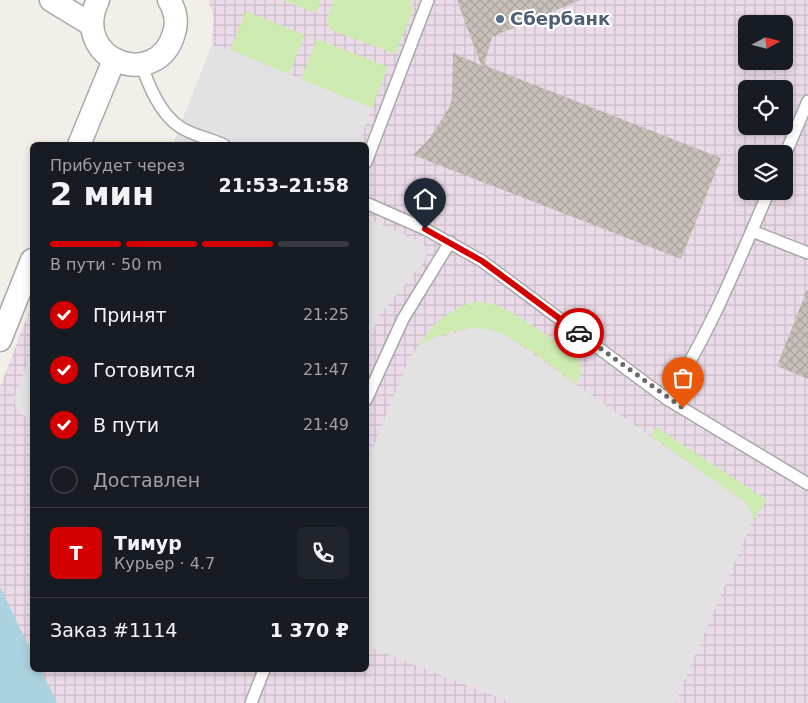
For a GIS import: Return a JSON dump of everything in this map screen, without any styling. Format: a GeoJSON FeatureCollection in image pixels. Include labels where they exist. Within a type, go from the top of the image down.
{"type":"FeatureCollection","features":[{"type":"Feature","properties":{"kind":"street"},"geometry":{"type":"LineString","coordinates":[[51,0],[92,26]]}},
{"type":"Feature","properties":{"kind":"street"},"geometry":{"type":"LineString","coordinates":[[98,0],[93,11],[92,26],[95,40],[102,52],[114,60],[127,64],[141,64],[153,60],[164,52],[172,41],[176,28],[175,14],[169,0]]}},
{"type":"Feature","properties":{"kind":"street"},"geometry":{"type":"LineString","coordinates":[[81,142],[114,60]]}},
{"type":"Feature","properties":{"kind":"street"},"geometry":{"type":"LineString","coordinates":[[0,340],[30,265]]}},
{"type":"Feature","properties":{"kind":"lane"},"geometry":{"type":"LineString","coordinates":[[369,154],[428,0]]}},
{"type":"Feature","properties":{"kind":"lane"},"geometry":{"type":"LineString","coordinates":[[141,64],[149,87],[165,111],[180,127],[217,142]]}},
{"type":"Feature","properties":{"kind":"lane"},"geometry":{"type":"LineString","coordinates":[[789,145],[808,101]]}},
{"type":"Feature","properties":{"kind":"lane"},"geometry":{"type":"LineString","coordinates":[[668,399],[708,330],[765,200]]}},
{"type":"Feature","properties":{"kind":"lane"},"geometry":{"type":"LineString","coordinates":[[369,204],[450,242],[501,274],[668,399],[808,484]]}},
{"type":"Feature","properties":{"kind":"lane"},"geometry":{"type":"LineString","coordinates":[[752,231],[808,253]]}},
{"type":"Feature","properties":{"kind":"lane"},"geometry":{"type":"LineString","coordinates":[[369,393],[403,319],[450,242]]}},
{"type":"Feature","properties":{"kind":"lane"},"geometry":{"type":"LineString","coordinates":[[251,703],[263,672]]}},
{"type":"Feature","properties":{"kind":"shaded area"},"geometry":{"type":"Polygon","coordinates":[[[208,0],[808,0],[808,703],[0,703],[0,387],[30,309],[30,672],[369,672],[369,142],[174,142],[212,45],[213,14],[208,0]]]}},
{"type":"Feature","properties":{"kind":"shaded area"},"geometry":{"type":"Polygon","coordinates":[[[212,45],[230,50],[372,108],[359,142],[174,142],[212,45]]]}},
{"type":"Feature","properties":{"kind":"shaded area"},"geometry":{"type":"Polygon","coordinates":[[[369,219],[417,240],[425,246],[426,254],[424,262],[379,316],[369,340],[369,219]]]}},
{"type":"Feature","properties":{"kind":"shaded area"},"geometry":{"type":"Polygon","coordinates":[[[472,328],[489,329],[504,334],[746,503],[752,513],[752,522],[675,703],[512,703],[369,647],[369,458],[408,361],[419,345],[435,338],[472,328]]]}},
{"type":"Feature","properties":{"kind":"shaded area"},"geometry":{"type":"Polygon","coordinates":[[[30,357],[30,418],[22,415],[16,409],[14,398],[30,357]]]}},
{"type":"Feature","properties":{"kind":"green space"},"geometry":{"type":"Polygon","coordinates":[[[282,0],[321,0],[316,13],[282,0]]]}},
{"type":"Feature","properties":{"kind":"green space"},"geometry":{"type":"Polygon","coordinates":[[[334,0],[410,0],[413,10],[395,54],[331,30],[328,19],[334,0]]]}},
{"type":"Feature","properties":{"kind":"green space"},"geometry":{"type":"Polygon","coordinates":[[[246,11],[305,35],[289,74],[230,50],[246,11]]]}},
{"type":"Feature","properties":{"kind":"green space"},"geometry":{"type":"Polygon","coordinates":[[[317,39],[388,67],[372,108],[301,79],[317,39]]]}},
{"type":"Feature","properties":{"kind":"green space"},"geometry":{"type":"Polygon","coordinates":[[[473,302],[491,303],[503,308],[566,349],[579,362],[581,368],[576,384],[540,357],[513,340],[485,330],[471,329],[444,334],[419,345],[429,330],[442,318],[473,302]]]}},
{"type":"Feature","properties":{"kind":"green space"},"geometry":{"type":"Polygon","coordinates":[[[656,427],[767,500],[752,522],[752,513],[746,503],[651,436],[656,427]]]}},
{"type":"Feature","properties":{"kind":"water"},"geometry":{"type":"Polygon","coordinates":[[[0,587],[30,649],[30,672],[42,672],[57,703],[0,703],[0,587]]]}},
{"type":"Feature","properties":{"kind":"building"},"geometry":{"type":"Polygon","coordinates":[[[457,0],[580,0],[492,37],[484,65],[721,158],[681,259],[413,155],[429,139],[449,108],[452,98],[453,53],[481,65],[457,0]]]}},
{"type":"Feature","properties":{"kind":"building"},"geometry":{"type":"Polygon","coordinates":[[[808,290],[808,379],[777,366],[808,290]]]}},
{"type":"Feature","properties":{"kind":"way so far"},"geometry":{"type":"LineString","coordinates":[[579,333],[683,408]]}},
{"type":"Feature","properties":{"kind":"place","name":"Сбербанк"},"geometry":{"type":"Point","coordinates":[500,19]}},
{"type":"Feature","properties":{"kind":"route"},"geometry":{"type":"LineString","coordinates":[[425,229],[482,261],[579,333]]}}]}
